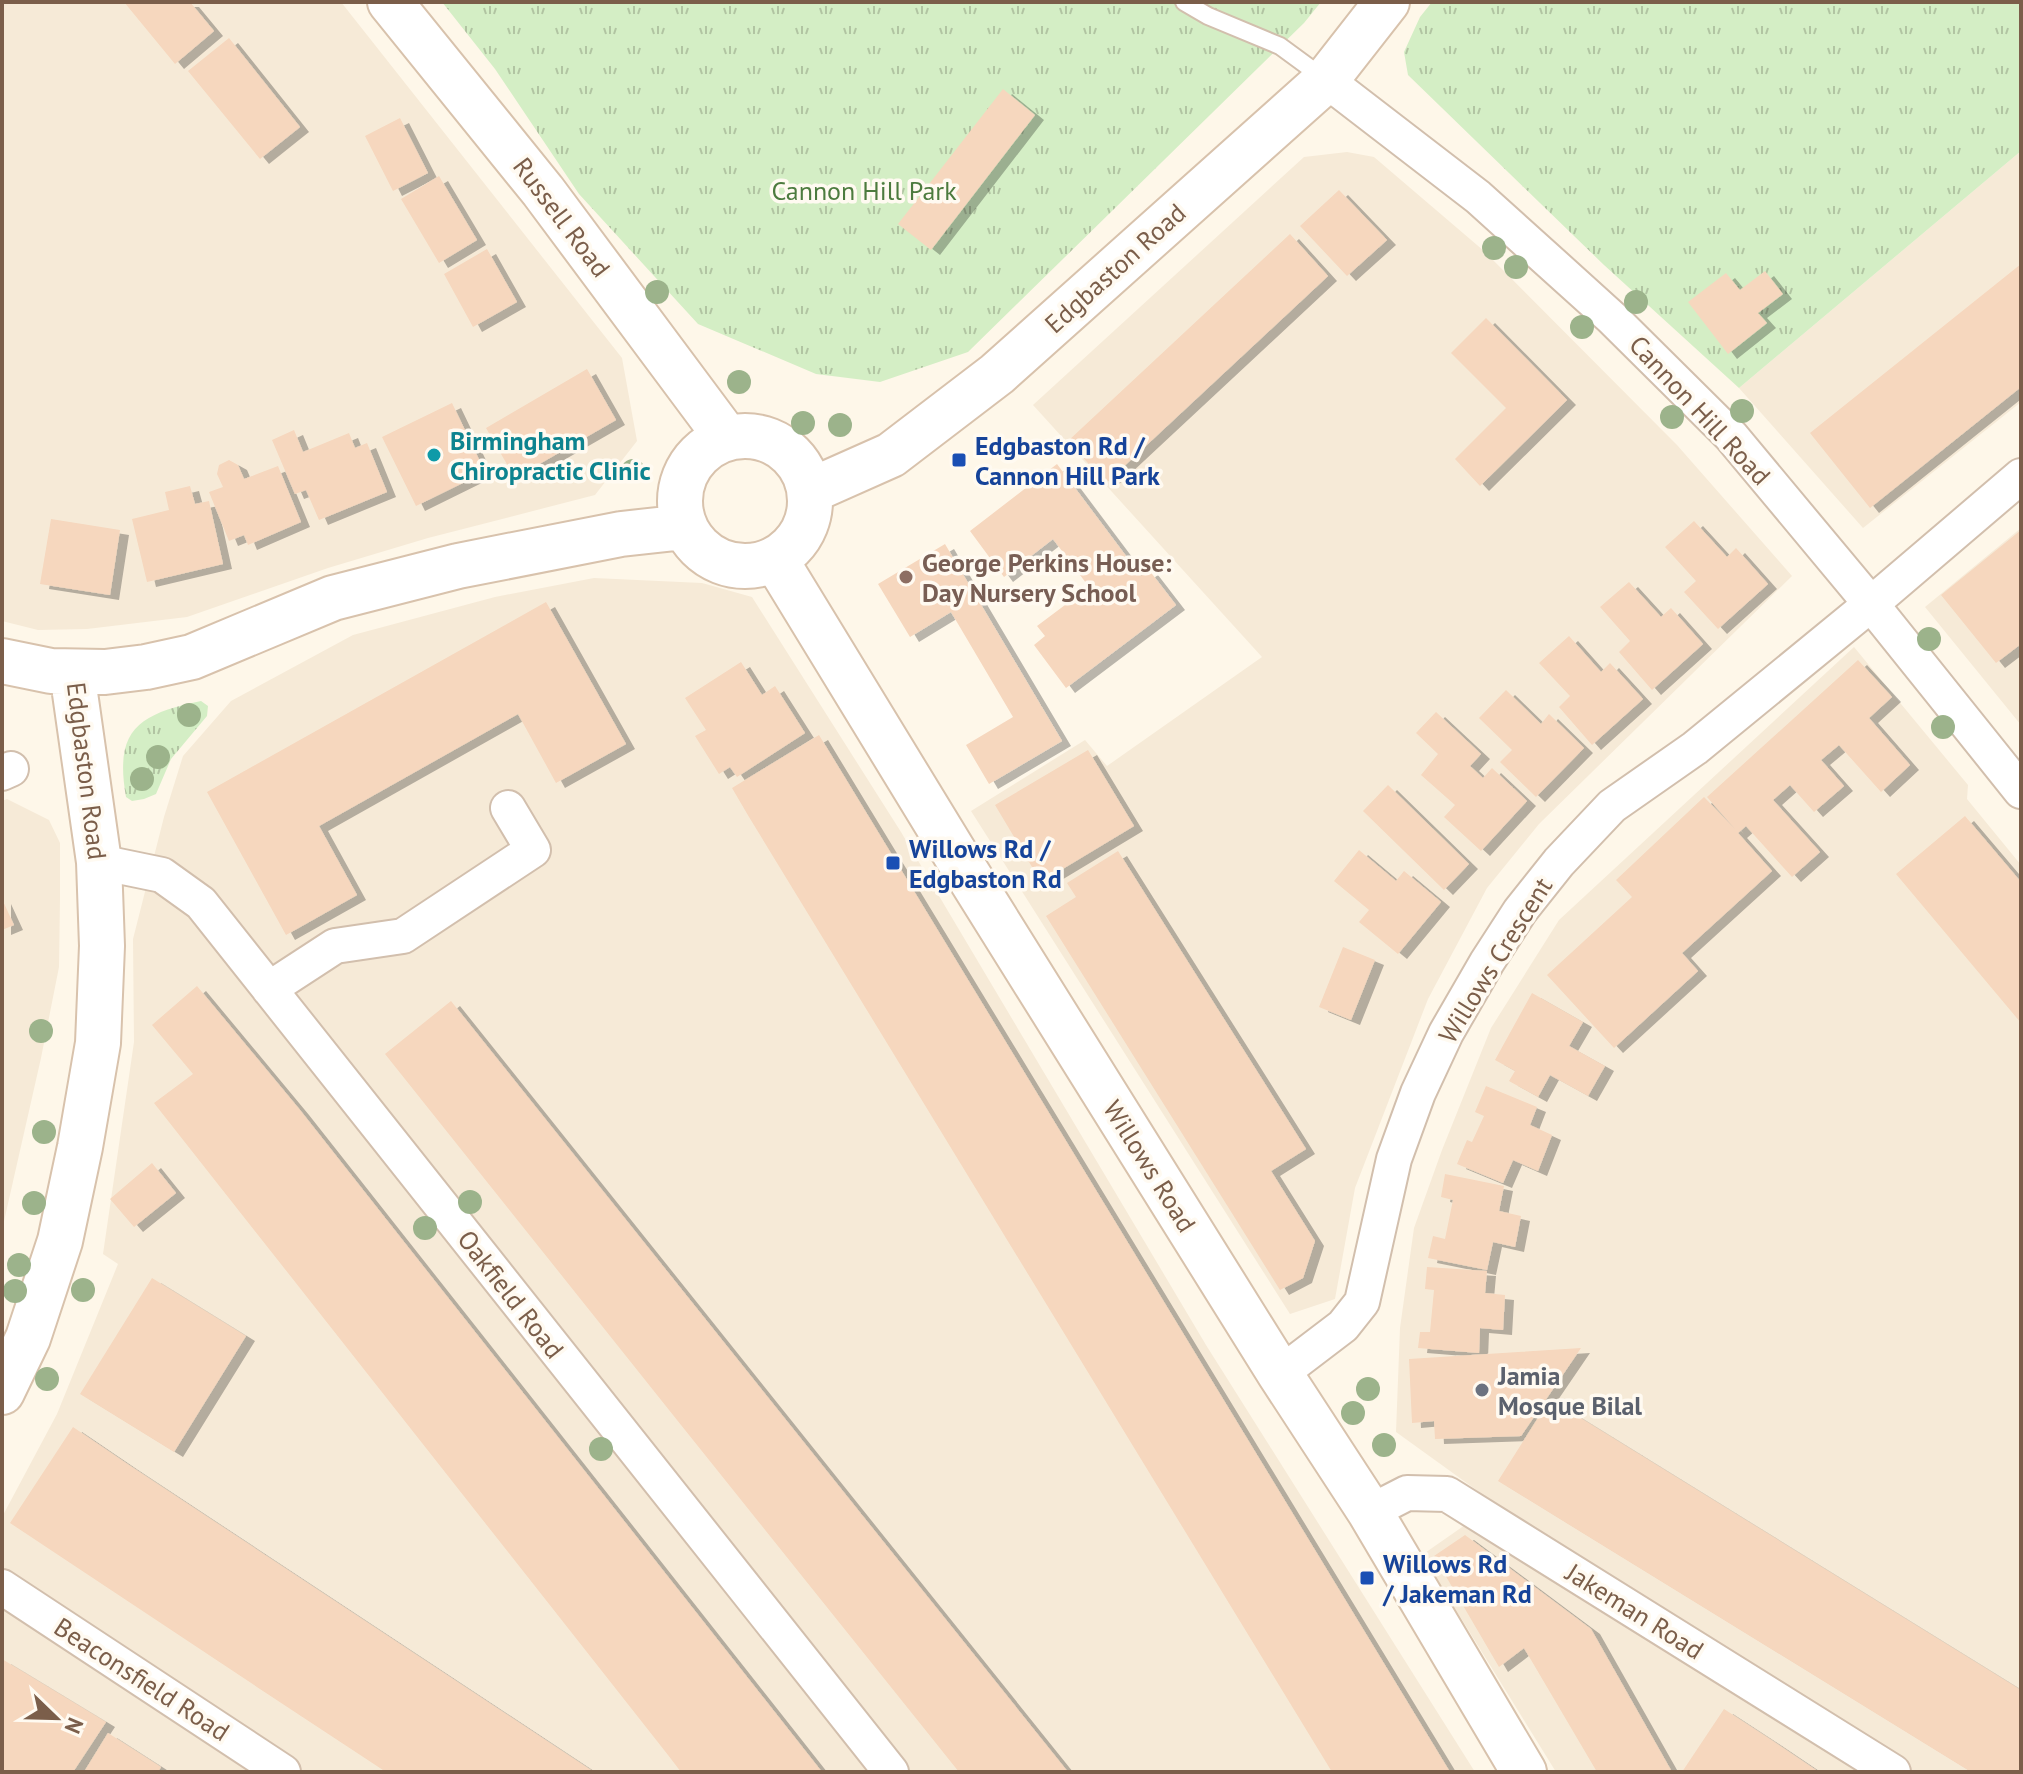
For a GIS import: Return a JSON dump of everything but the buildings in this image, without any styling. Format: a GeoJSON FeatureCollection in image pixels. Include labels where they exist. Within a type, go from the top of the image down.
{"type":"FeatureCollection","features":[{"type":"Feature","properties":{"kind":"street","name":"Russell Road"},"geometry":{"type":"LineString","coordinates":[[390,2],[543,191],[727,438]]}},
{"type":"Feature","properties":{"kind":"street","name":"Edgbaston Road"},"geometry":{"type":"LineString","coordinates":[[810,491],[891,455],[997,374],[1326,80],[1387,2]]}},
{"type":"Feature","properties":{"kind":"street","name":"Cannon Hill Road"},"geometry":{"type":"LineString","coordinates":[[1326,80],[1478,197],[1612,318],[1731,436],[2021,791]]}},
{"type":"Feature","properties":{"kind":"street"},"geometry":{"type":"LineString","coordinates":[[745,436],[767,440],[789,453],[802,470],[810,491],[809,513],[796,543],[775,559],[754,566],[717,561],[698,547],[685,527],[679,504],[683,481],[693,461],[711,445],[727,438],[745,436]]}},
{"type":"Feature","properties":{"kind":"street","name":"Willows Crescent"},"geometry":{"type":"LineString","coordinates":[[1280,1374],[1343,1326],[1362,1302],[1394,1159],[1418,1093],[1446,1033],[1520,911],[1559,862],[1612,806],[1695,748],[2021,476]]}},
{"type":"Feature","properties":{"kind":"street","name":"Edgbaston Road"},"geometry":{"type":"LineString","coordinates":[[2,1392],[28,1338],[60,1241],[98,1043],[102,946],[99,862],[72,672],[132,669],[192,657],[333,598],[458,566],[621,534],[685,527]]}},
{"type":"Feature","properties":{"kind":"street","name":"Willows Road"},"geometry":{"type":"LineString","coordinates":[[775,559],[949,844],[1280,1374],[1370,1512],[1524,1772]]}},
{"type":"Feature","properties":{"kind":"street"},"geometry":{"type":"LineString","coordinates":[[2,661],[72,672]]}},
{"type":"Feature","properties":{"kind":"street"},"geometry":{"type":"LineString","coordinates":[[269,989],[335,946],[403,936],[533,850],[508,808]]}},
{"type":"Feature","properties":{"kind":"street","name":"Oakfield Road"},"geometry":{"type":"LineString","coordinates":[[99,862],[162,875],[201,903],[891,1772]]}},
{"type":"Feature","properties":{"kind":"street","name":"Jakeman Road"},"geometry":{"type":"LineString","coordinates":[[1370,1512],[1407,1493],[1447,1494],[1893,1772]]}},
{"type":"Feature","properties":{"kind":"street","name":"Beaconsfield Road"},"geometry":{"type":"LineString","coordinates":[[2,1587],[283,1772]]}},
{"type":"Feature","properties":{"kind":"lane"},"geometry":{"type":"LineString","coordinates":[[1184,2],[1208,16],[1280,46],[1326,80]]}},
{"type":"Feature","properties":{"kind":"shaded area"},"geometry":{"type":"Polygon","coordinates":[[[2,2],[341,2],[622,358],[637,441],[595,495],[428,538],[328,568],[187,617],[87,629],[38,630],[2,621],[2,2]]]}},
{"type":"Feature","properties":{"kind":"shaded area"},"geometry":{"type":"Polygon","coordinates":[[[2021,151],[2021,402],[1863,528],[1739,388],[2021,151]]]}},
{"type":"Feature","properties":{"kind":"shaded area"},"geometry":{"type":"Polygon","coordinates":[[[1347,152],[1374,157],[1484,251],[1677,445],[1792,576],[1539,824],[1487,888],[1428,999],[1355,1188],[1335,1299],[1290,1314],[971,811],[1085,740],[1107,766],[1262,657],[1033,405],[1304,157],[1347,152]]]}},
{"type":"Feature","properties":{"kind":"shaded area"},"geometry":{"type":"Polygon","coordinates":[[[2021,528],[2021,725],[1925,607],[2021,528]]]}},
{"type":"Feature","properties":{"kind":"shaded area"},"geometry":{"type":"Polygon","coordinates":[[[594,578],[702,583],[752,597],[901,832],[1206,1345],[1475,1772],[2,1772],[2,1517],[57,1414],[118,1264],[103,1254],[134,1042],[133,939],[183,756],[231,701],[353,635],[495,597],[594,578]]]}},
{"type":"Feature","properties":{"kind":"shaded area"},"geometry":{"type":"Polygon","coordinates":[[[1854,647],[1968,785],[1967,799],[2021,865],[2021,1772],[1556,1772],[1422,1555],[1465,1525],[1482,1494],[1396,1432],[1400,1328],[1414,1228],[1491,1028],[1559,920],[1854,647]]]}},
{"type":"Feature","properties":{"kind":"shaded area"},"geometry":{"type":"Polygon","coordinates":[[[7,799],[49,820],[60,843],[60,898],[59,967],[2,1230],[2,801],[7,799]]]}},
{"type":"Feature","properties":{"kind":"green space","name":"Cannon Hill Park"},"geometry":{"type":"Polygon","coordinates":[[[442,2],[1321,2],[1304,23],[968,352],[880,382],[816,374],[698,324],[579,194],[495,69],[442,2]]]}},
{"type":"Feature","properties":{"kind":"green space"},"geometry":{"type":"Polygon","coordinates":[[[1432,2],[2021,2],[2021,151],[1739,388],[1604,265],[1408,75],[1404,52],[1420,17],[1432,2]]]}},
{"type":"Feature","properties":{"kind":"green space"},"geometry":{"type":"Polygon","coordinates":[[[201,701],[208,706],[207,716],[171,759],[156,794],[132,801],[126,797],[124,755],[128,740],[136,728],[161,712],[201,701]]]}},
{"type":"Feature","properties":{"kind":"place","name":"Birmingham Chiropractic Clinic"},"geometry":{"type":"Point","coordinates":[434,455]}},
{"type":"Feature","properties":{"kind":"place","name":"Edgbaston Rd / Cannon Hill Park"},"geometry":{"type":"Point","coordinates":[959,460]}},
{"type":"Feature","properties":{"kind":"place","name":"George Perkins House: Day Nursery School"},"geometry":{"type":"Point","coordinates":[906,577]}},
{"type":"Feature","properties":{"kind":"place","name":"Willows Rd / Edgbaston Rd"},"geometry":{"type":"Point","coordinates":[893,863]}},
{"type":"Feature","properties":{"kind":"place","name":"Jamia Mosque Bilal"},"geometry":{"type":"Point","coordinates":[1482,1390]}},
{"type":"Feature","properties":{"kind":"place","name":"Willows Rd / Jakeman Rd"},"geometry":{"type":"Point","coordinates":[1367,1578]}}]}
